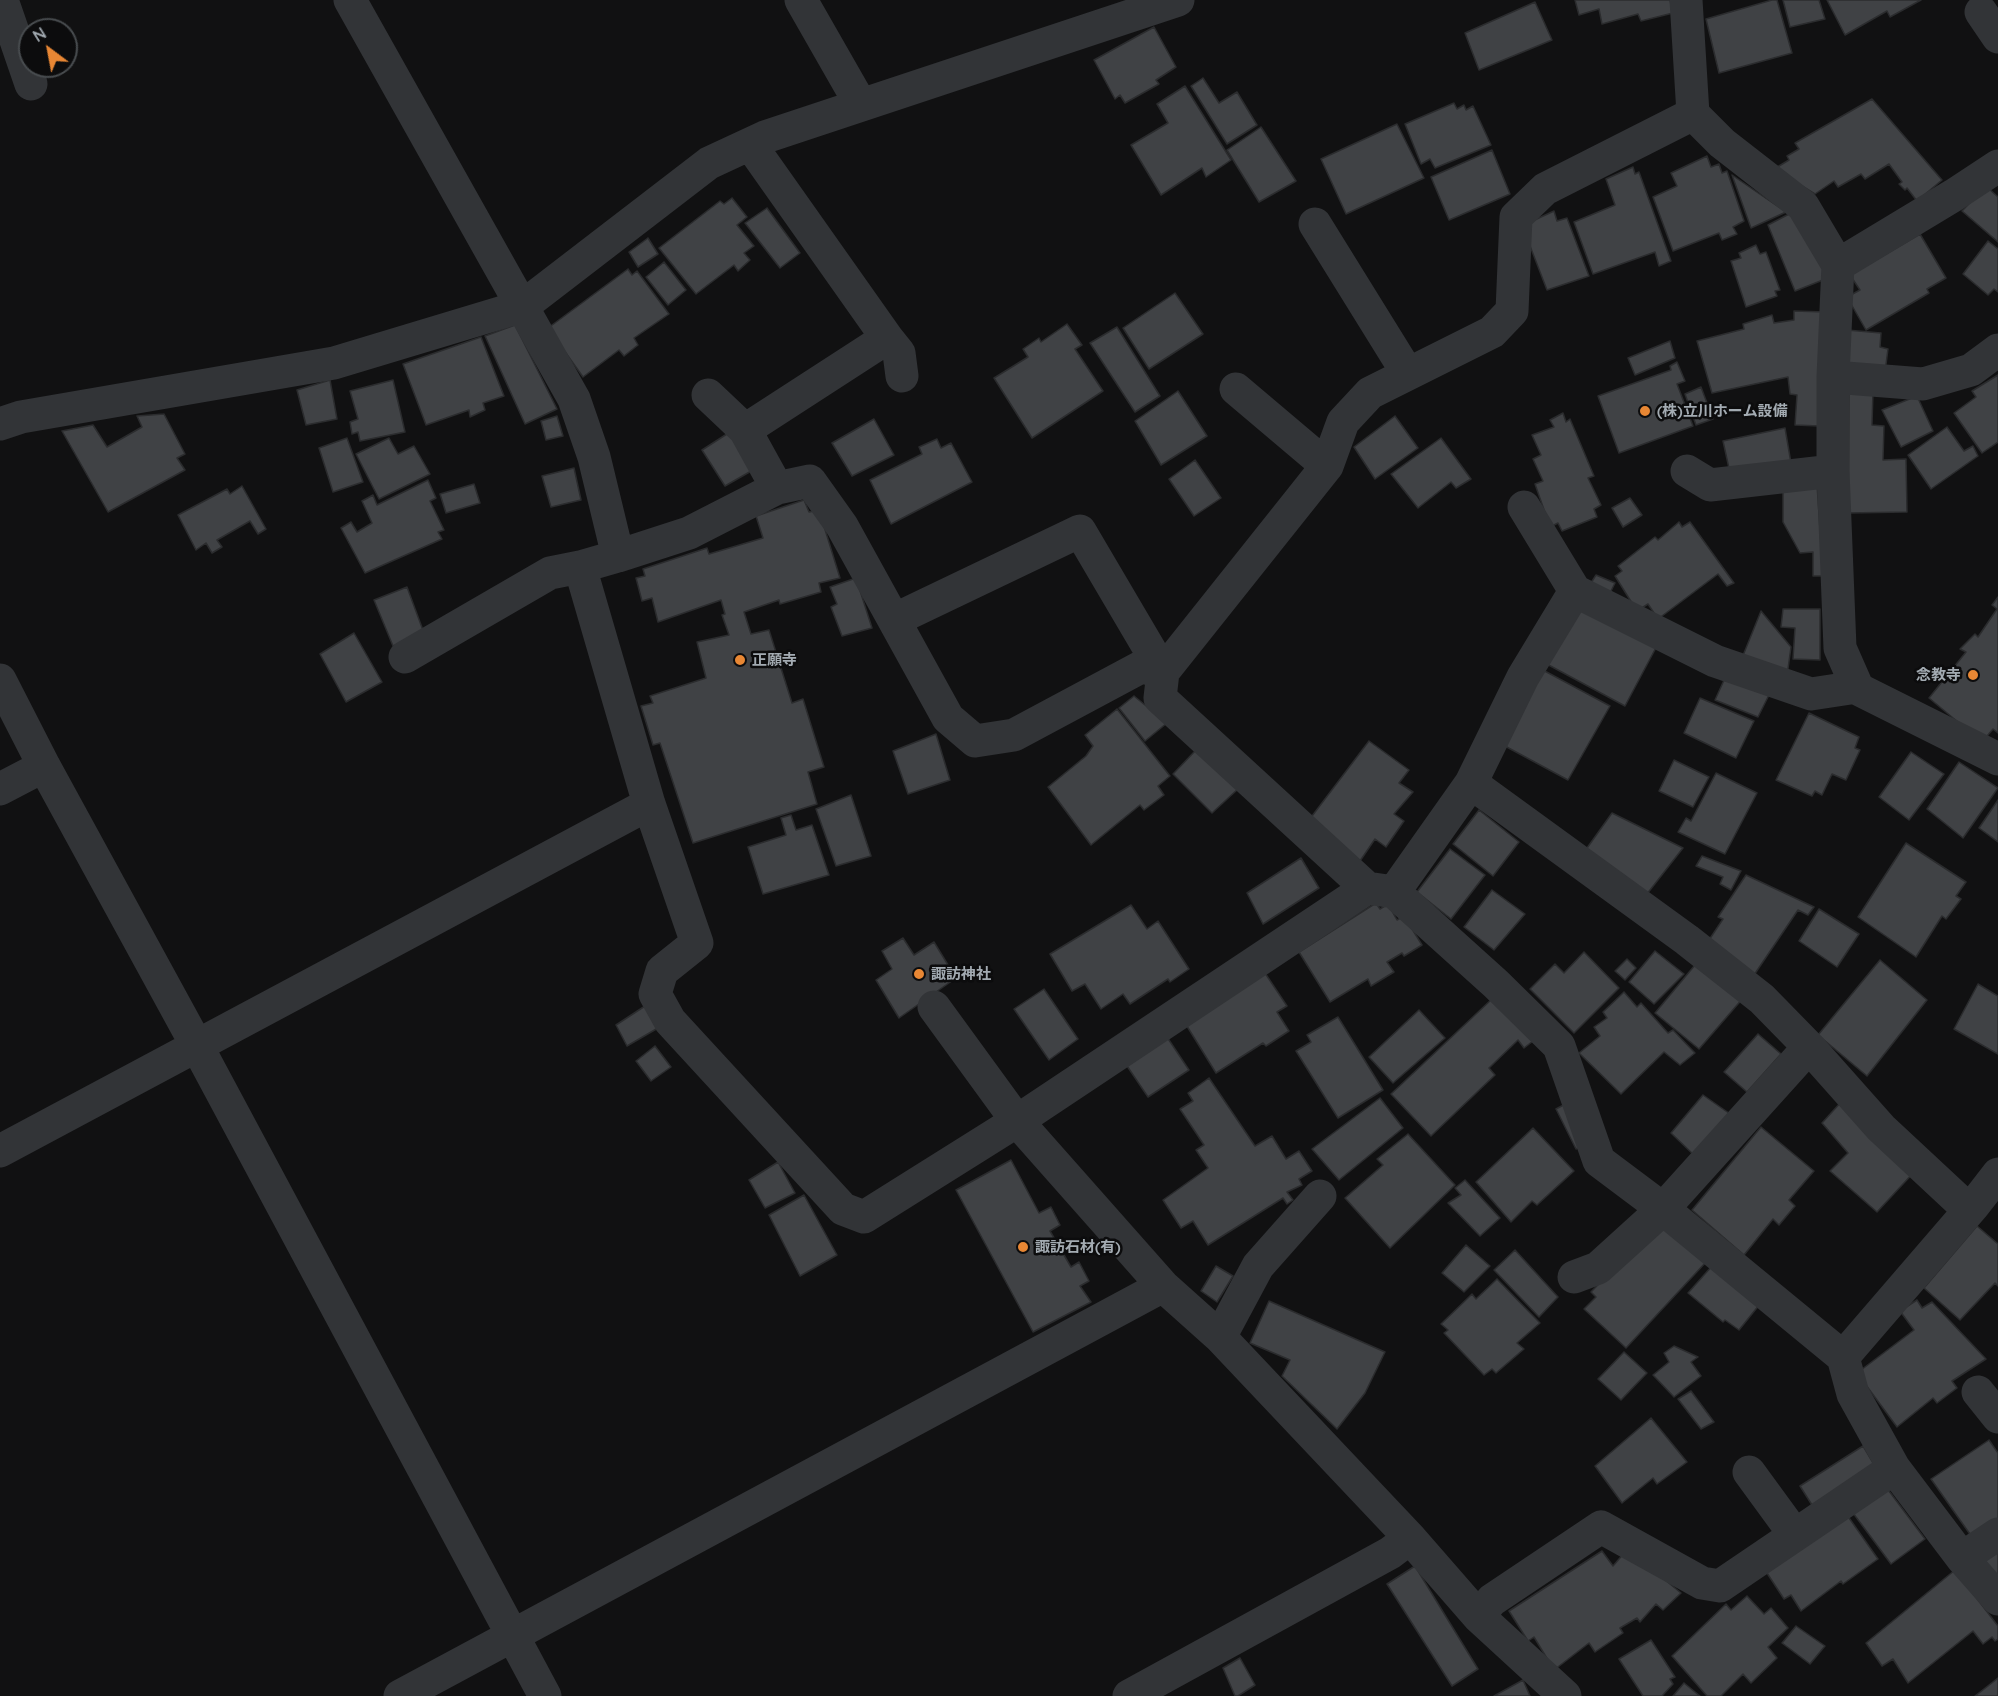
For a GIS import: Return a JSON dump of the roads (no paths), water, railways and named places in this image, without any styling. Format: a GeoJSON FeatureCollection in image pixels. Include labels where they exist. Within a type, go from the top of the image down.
{"type":"FeatureCollection","features":[{"type":"Feature","properties":{"kind":"street"},"geometry":{"type":"LineString","coordinates":[[2,0],[30,84]]}},
{"type":"Feature","properties":{"kind":"street"},"geometry":{"type":"LineString","coordinates":[[350,0],[574,399],[594,456],[618,556]]}},
{"type":"Feature","properties":{"kind":"street"},"geometry":{"type":"LineString","coordinates":[[801,0],[861,105]]}},
{"type":"Feature","properties":{"kind":"street"},"geometry":{"type":"LineString","coordinates":[[0,424],[21,417],[334,363],[523,306],[709,163],[765,137],[1178,0]]}},
{"type":"Feature","properties":{"kind":"street"},"geometry":{"type":"LineString","coordinates":[[1686,0],[1693,114],[1722,143],[1803,206],[1838,265],[1833,377],[1833,471],[1840,648],[1858,689],[1998,759]]}},
{"type":"Feature","properties":{"kind":"street"},"geometry":{"type":"LineString","coordinates":[[1693,114],[1545,189],[1516,217],[1512,311],[1492,332],[1370,393],[1343,422],[1327,466],[1163,672],[1160,698],[1381,890],[1496,984],[1559,1046],[1599,1161],[1663,1209],[1843,1357],[1853,1394],[1894,1468],[1962,1558],[1998,1599]]}},
{"type":"Feature","properties":{"kind":"street"},"geometry":{"type":"LineString","coordinates":[[750,144],[899,352],[902,376]]}},
{"type":"Feature","properties":{"kind":"street"},"geometry":{"type":"LineString","coordinates":[[1838,265],[1998,166]]}},
{"type":"Feature","properties":{"kind":"street"},"geometry":{"type":"LineString","coordinates":[[1315,224],[1408,374]]}},
{"type":"Feature","properties":{"kind":"street"},"geometry":{"type":"LineString","coordinates":[[745,430],[887,338]]}},
{"type":"Feature","properties":{"kind":"street"},"geometry":{"type":"LineString","coordinates":[[1833,377],[1923,384],[1971,370],[1998,350]]}},
{"type":"Feature","properties":{"kind":"street"},"geometry":{"type":"LineString","coordinates":[[1236,389],[1327,466]]}},
{"type":"Feature","properties":{"kind":"street"},"geometry":{"type":"LineString","coordinates":[[708,395],[745,430],[777,488]]}},
{"type":"Feature","properties":{"kind":"street"},"geometry":{"type":"LineString","coordinates":[[1687,471],[1710,485],[1833,471]]}},
{"type":"Feature","properties":{"kind":"street"},"geometry":{"type":"LineString","coordinates":[[405,657],[550,573],[580,567],[689,533],[777,488],[810,482],[842,526],[948,718],[975,741],[1014,735],[1141,667],[1163,672]]}},
{"type":"Feature","properties":{"kind":"street"},"geometry":{"type":"LineString","coordinates":[[1524,507],[1575,591],[1715,661],[1811,694],[1857,687]]}},
{"type":"Feature","properties":{"kind":"street"},"geometry":{"type":"LineString","coordinates":[[894,620],[1080,531],[1163,672]]}},
{"type":"Feature","properties":{"kind":"street"},"geometry":{"type":"LineString","coordinates":[[580,567],[649,804],[697,943],[662,971],[655,994],[670,1021],[843,1209],[864,1217],[1381,890],[1471,783],[1523,677],[1575,591]]}},
{"type":"Feature","properties":{"kind":"street"},"geometry":{"type":"LineString","coordinates":[[0,680],[44,766],[198,1046],[545,1696]]}},
{"type":"Feature","properties":{"kind":"street"},"geometry":{"type":"LineString","coordinates":[[0,789],[44,766]]}},
{"type":"Feature","properties":{"kind":"street"},"geometry":{"type":"LineString","coordinates":[[1471,783],[1687,940],[1762,999],[1809,1047],[1881,1128],[1969,1210]]}},
{"type":"Feature","properties":{"kind":"street"},"geometry":{"type":"LineString","coordinates":[[0,1151],[649,804]]}},
{"type":"Feature","properties":{"kind":"street"},"geometry":{"type":"LineString","coordinates":[[934,1007],[1017,1121],[1163,1287],[1220,1337],[1410,1538],[1478,1616],[1564,1696]]}},
{"type":"Feature","properties":{"kind":"street"},"geometry":{"type":"LineString","coordinates":[[1574,1277],[1598,1268],[1663,1209],[1809,1047]]}},
{"type":"Feature","properties":{"kind":"street"},"geometry":{"type":"LineString","coordinates":[[1843,1357],[1998,1174]]}},
{"type":"Feature","properties":{"kind":"street"},"geometry":{"type":"LineString","coordinates":[[1220,1337],[1258,1266],[1320,1196]]}},
{"type":"Feature","properties":{"kind":"street"},"geometry":{"type":"LineString","coordinates":[[400,1696],[1163,1287]]}},
{"type":"Feature","properties":{"kind":"street"},"geometry":{"type":"LineString","coordinates":[[1478,1616],[1492,1600],[1601,1527],[1702,1583],[1720,1586],[1894,1468]]}},
{"type":"Feature","properties":{"kind":"street"},"geometry":{"type":"LineString","coordinates":[[1749,1472],[1795,1535]]}},
{"type":"Feature","properties":{"kind":"street"},"geometry":{"type":"LineString","coordinates":[[1962,1558],[1998,1534]]}},
{"type":"Feature","properties":{"kind":"street"},"geometry":{"type":"LineString","coordinates":[[1129,1696],[1390,1553],[1410,1538]]}},
{"type":"Feature","properties":{"kind":"place","name":"(株)立川ホーム設備"},"geometry":{"type":"Point","coordinates":[1645,411]}},
{"type":"Feature","properties":{"kind":"place","name":"正願寺"},"geometry":{"type":"Point","coordinates":[740,660]}},
{"type":"Feature","properties":{"kind":"place","name":"念教寺"},"geometry":{"type":"Point","coordinates":[1973,675]}},
{"type":"Feature","properties":{"kind":"place","name":"諏訪神社"},"geometry":{"type":"Point","coordinates":[919,974]}},
{"type":"Feature","properties":{"kind":"place","name":"諏訪石材(有)"},"geometry":{"type":"Point","coordinates":[1023,1247]}}]}
